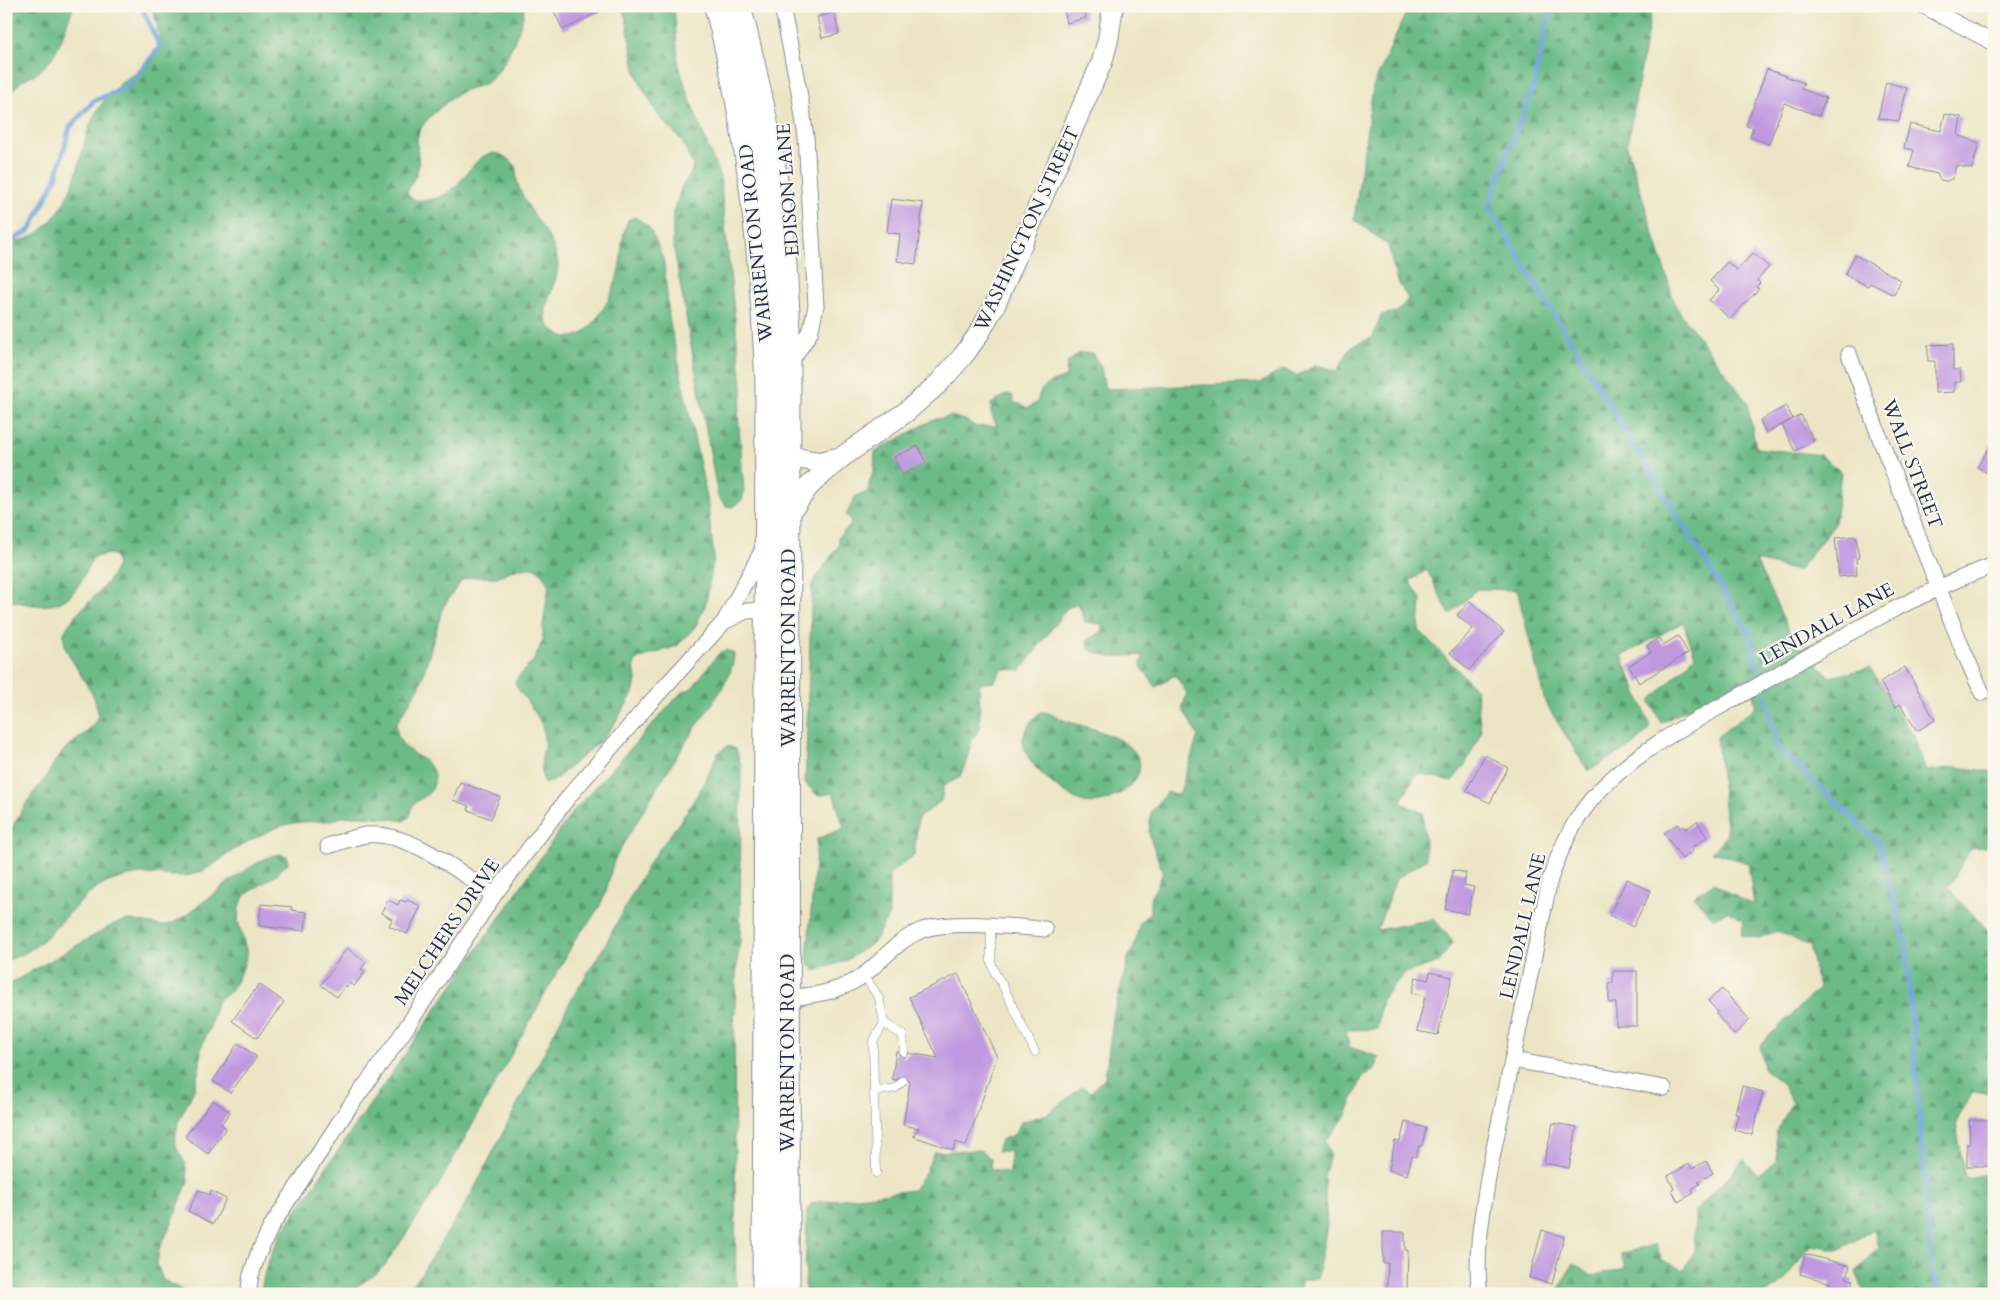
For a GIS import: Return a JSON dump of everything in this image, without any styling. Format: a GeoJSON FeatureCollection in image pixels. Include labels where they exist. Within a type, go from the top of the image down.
{"type":"FeatureCollection","features":[{"type":"Feature","properties":{"kind":"main road","name":"WARRENTON ROAD"},"geometry":{"type":"LineString","coordinates":[[717,6],[739,99],[760,243],[768,387],[765,1294]]}},
{"type":"Feature","properties":{"kind":"main road","name":"WARRENTON ROAD"},"geometry":{"type":"LineString","coordinates":[[738,6],[754,73],[774,173],[786,288],[789,457],[787,1294]]}},
{"type":"Feature","properties":{"kind":"street","name":"EDISON LANE"},"geometry":{"type":"LineString","coordinates":[[782,6],[806,137],[816,306],[815,318],[810,333],[788,366]]}},
{"type":"Feature","properties":{"kind":"street","name":"WASHINGTON STREET"},"geometry":{"type":"LineString","coordinates":[[789,514],[805,490],[842,457],[906,412],[939,383],[963,356],[978,335],[995,305],[1098,71],[1108,40],[1113,6]]}},
{"type":"Feature","properties":{"kind":"street"},"geometry":{"type":"LineString","coordinates":[[1924,6],[1994,43]]}},
{"type":"Feature","properties":{"kind":"street","name":"WALL STREET"},"geometry":{"type":"LineString","coordinates":[[1849,354],[1881,442],[1961,645],[1982,693]]}},
{"type":"Feature","properties":{"kind":"street","name":"WASHINGTON STREET"},"geometry":{"type":"LineString","coordinates":[[789,457],[820,462],[842,457]]}},
{"type":"Feature","properties":{"kind":"street","name":"MELCHERS DRIVE"},"geometry":{"type":"LineString","coordinates":[[248,1294],[258,1254],[272,1225],[350,1106],[396,1044],[494,895],[570,795],[648,705],[724,622],[768,538]]}},
{"type":"Feature","properties":{"kind":"street","name":"LENDALL LANE"},"geometry":{"type":"LineString","coordinates":[[1480,1294],[1478,1265],[1489,1172],[1550,880],[1560,850],[1575,822],[1594,797],[1616,775],[1670,735],[1810,655],[1890,612],[1939,588],[1994,565]]}},
{"type":"Feature","properties":{"kind":"street","name":"MELCHERS DRIVE"},"geometry":{"type":"LineString","coordinates":[[724,622],[746,611],[768,610]]}},
{"type":"Feature","properties":{"kind":"street"},"geometry":{"type":"LineString","coordinates":[[328,846],[366,835],[377,835],[407,842],[494,895]]}},
{"type":"Feature","properties":{"kind":"street"},"geometry":{"type":"LineString","coordinates":[[788,998],[819,995],[839,989],[864,975],[901,941],[920,931],[946,925],[1045,929]]}},
{"type":"Feature","properties":{"kind":"street"},"geometry":{"type":"LineString","coordinates":[[1513,1060],[1664,1088]]}},
{"type":"Feature","properties":{"kind":"lane"},"geometry":{"type":"LineString","coordinates":[[991,927],[990,961],[1035,1052]]}},
{"type":"Feature","properties":{"kind":"lane"},"geometry":{"type":"LineString","coordinates":[[864,975],[879,998],[884,1023],[873,1042],[876,1173]]}},
{"type":"Feature","properties":{"kind":"lane"},"geometry":{"type":"LineString","coordinates":[[884,1023],[903,1035],[904,1052]]}},
{"type":"Feature","properties":{"kind":"lane"},"geometry":{"type":"LineString","coordinates":[[874,1092],[896,1088],[903,1081]]}},
{"type":"Feature","properties":{"kind":"green space"},"geometry":{"type":"Polygon","coordinates":[[[6,6],[74,6],[58,48],[48,63],[36,74],[18,84],[6,101],[6,6]]]}},
{"type":"Feature","properties":{"kind":"green space"},"geometry":{"type":"Polygon","coordinates":[[[151,6],[524,6],[517,35],[495,76],[486,83],[464,90],[456,95],[424,123],[417,138],[418,169],[407,193],[412,199],[418,200],[441,197],[451,191],[481,158],[489,154],[506,157],[516,166],[520,191],[554,248],[558,266],[547,303],[546,318],[550,327],[555,332],[568,337],[577,336],[587,329],[599,316],[608,300],[618,275],[622,243],[628,220],[635,217],[648,226],[664,262],[669,318],[707,498],[714,557],[705,607],[695,627],[677,646],[638,659],[634,665],[636,680],[633,694],[614,724],[602,740],[552,782],[544,783],[541,770],[544,742],[543,728],[515,684],[518,677],[534,660],[543,640],[543,624],[549,586],[541,572],[534,567],[512,570],[497,577],[472,577],[462,580],[443,607],[420,686],[396,724],[402,743],[427,763],[432,769],[434,776],[434,784],[431,790],[414,804],[410,816],[404,821],[358,816],[328,821],[287,824],[242,845],[197,873],[179,876],[143,874],[114,880],[104,884],[79,903],[35,947],[21,955],[6,960],[6,837],[55,761],[65,749],[87,732],[97,719],[98,712],[94,697],[66,650],[63,635],[68,625],[106,584],[117,565],[115,556],[109,554],[94,557],[72,594],[56,604],[47,606],[6,600],[6,242],[30,237],[39,232],[56,215],[73,183],[87,133],[95,114],[115,89],[125,80],[146,67],[153,59],[158,48],[159,36],[151,6]]]}},
{"type":"Feature","properties":{"kind":"green space"},"geometry":{"type":"Polygon","coordinates":[[[621,6],[674,6],[678,62],[687,92],[720,178],[742,386],[742,397],[738,413],[744,492],[742,500],[732,507],[726,506],[718,497],[673,244],[673,212],[682,186],[691,174],[693,166],[682,141],[658,115],[642,87],[635,69],[626,18],[621,6]]]}},
{"type":"Feature","properties":{"kind":"green space"},"geometry":{"type":"Polygon","coordinates":[[[1409,6],[1652,6],[1627,147],[1676,307],[1747,402],[1756,448],[1820,455],[1841,472],[1835,523],[1798,571],[1756,561],[1795,643],[1830,677],[1870,668],[1914,737],[1926,771],[1956,767],[1994,772],[1994,846],[1971,848],[1948,888],[1994,937],[1994,1092],[1971,1093],[1956,1123],[1965,1178],[1994,1174],[1994,1294],[1865,1294],[1856,1272],[1879,1247],[1874,1229],[1839,1250],[1811,1245],[1782,1283],[1765,1294],[1631,1294],[1630,1291],[1626,1294],[1557,1293],[1573,1263],[1592,1276],[1625,1268],[1621,1254],[1656,1244],[1662,1260],[1684,1270],[1694,1252],[1695,1211],[1744,1160],[1758,1174],[1777,1161],[1776,1133],[1792,1103],[1782,1083],[1764,1069],[1760,1045],[1819,988],[1809,946],[1777,931],[1759,938],[1741,935],[1744,920],[1727,911],[1713,919],[1694,896],[1714,883],[1754,905],[1748,863],[1712,852],[1727,835],[1717,737],[1756,707],[1749,678],[1661,723],[1650,701],[1695,656],[1683,622],[1622,656],[1651,727],[1635,744],[1588,771],[1545,702],[1517,590],[1477,589],[1450,615],[1427,570],[1410,581],[1421,599],[1419,630],[1476,689],[1481,732],[1465,765],[1452,781],[1417,773],[1400,802],[1423,813],[1426,859],[1396,879],[1377,930],[1434,919],[1453,942],[1439,962],[1405,973],[1392,987],[1382,1000],[1377,1029],[1346,1030],[1349,1047],[1379,1057],[1375,1070],[1363,1076],[1345,1117],[1325,1142],[1330,1154],[1324,1177],[1327,1226],[1317,1278],[1301,1281],[1300,1294],[805,1294],[807,1210],[812,1203],[913,1190],[926,1171],[934,1152],[980,1150],[991,1159],[990,1168],[1010,1174],[1010,1151],[997,1151],[1001,1140],[1015,1134],[1021,1122],[1047,1114],[1082,1087],[1091,1092],[1105,1077],[1114,1013],[1129,955],[1134,947],[1140,923],[1150,912],[1150,900],[1163,873],[1149,834],[1151,812],[1167,792],[1179,795],[1198,736],[1182,708],[1187,693],[1175,675],[1156,687],[1141,666],[1143,655],[1111,657],[1089,650],[1087,640],[1103,631],[1101,624],[1085,622],[1078,603],[1067,608],[1021,670],[1002,669],[994,682],[979,684],[980,728],[972,740],[967,761],[959,778],[944,785],[941,801],[918,818],[914,855],[889,874],[889,915],[873,943],[845,961],[815,971],[807,960],[817,839],[844,828],[833,793],[818,796],[805,783],[812,584],[839,545],[838,537],[850,526],[851,520],[846,515],[856,496],[868,492],[874,470],[875,452],[932,420],[951,416],[965,420],[976,427],[997,426],[991,413],[991,404],[1007,394],[1012,395],[1014,403],[1027,408],[1037,403],[1041,391],[1046,385],[1066,377],[1067,363],[1079,353],[1092,353],[1101,367],[1105,389],[1260,383],[1284,369],[1296,376],[1317,365],[1337,371],[1351,347],[1373,337],[1381,315],[1397,312],[1408,299],[1396,278],[1388,245],[1354,220],[1373,87],[1409,6]]]}},
{"type":"Feature","properties":{"kind":"green space"},"geometry":{"type":"Polygon","coordinates":[[[727,650],[734,654],[730,673],[715,700],[677,756],[618,853],[613,863],[606,891],[598,908],[575,940],[437,1188],[385,1265],[377,1273],[345,1294],[260,1294],[266,1268],[279,1236],[571,814],[681,693],[692,688],[719,653],[727,650]]]}},
{"type":"Feature","properties":{"kind":"green space"},"geometry":{"type":"Polygon","coordinates":[[[1041,712],[1103,732],[1126,744],[1135,752],[1139,761],[1139,771],[1135,780],[1121,793],[1095,803],[1075,799],[1055,786],[1037,769],[1030,759],[1023,740],[1023,736],[1032,721],[1041,712]]]}},
{"type":"Feature","properties":{"kind":"green space"},"geometry":{"type":"Polygon","coordinates":[[[727,746],[736,749],[741,766],[740,942],[736,972],[734,1023],[736,1294],[404,1294],[421,1274],[471,1195],[571,1000],[605,945],[649,863],[681,820],[703,786],[718,753],[727,746]]]}},
{"type":"Feature","properties":{"kind":"green space"},"geometry":{"type":"Polygon","coordinates":[[[279,854],[287,856],[288,863],[276,875],[245,895],[239,907],[238,921],[247,953],[243,968],[231,991],[219,999],[215,1007],[210,1027],[201,1048],[200,1065],[194,1090],[178,1122],[175,1141],[185,1163],[188,1181],[159,1249],[157,1265],[163,1280],[189,1294],[6,1294],[6,986],[116,923],[129,920],[162,926],[171,924],[185,916],[241,873],[266,858],[279,854]]]}},
{"type":"Feature","properties":{"kind":"building"},"geometry":{"type":"Polygon","coordinates":[[[563,6],[611,6],[563,30],[554,11],[563,6]]]}},
{"type":"Feature","properties":{"kind":"building"},"geometry":{"type":"Polygon","coordinates":[[[1063,6],[1083,6],[1086,18],[1067,23],[1063,6]]]}},
{"type":"Feature","properties":{"kind":"building"},"geometry":{"type":"Polygon","coordinates":[[[834,13],[839,34],[822,38],[817,17],[834,13]]]}},
{"type":"Feature","properties":{"kind":"building"},"geometry":{"type":"Polygon","coordinates":[[[1767,69],[1804,83],[1801,89],[1826,98],[1819,116],[1784,103],[1769,144],[1750,137],[1753,128],[1746,126],[1767,69]]]}},
{"type":"Feature","properties":{"kind":"building"},"geometry":{"type":"Polygon","coordinates":[[[1886,82],[1907,88],[1899,121],[1878,118],[1886,82]]]}},
{"type":"Feature","properties":{"kind":"building"},"geometry":{"type":"Polygon","coordinates":[[[1945,114],[1961,117],[1958,135],[1979,143],[1972,169],[1956,165],[1953,178],[1947,181],[1940,180],[1937,174],[1909,167],[1914,150],[1904,148],[1910,124],[1941,131],[1945,114]]]}},
{"type":"Feature","properties":{"kind":"building"},"geometry":{"type":"Polygon","coordinates":[[[891,199],[923,203],[916,264],[897,261],[900,234],[887,232],[891,199]]]}},
{"type":"Feature","properties":{"kind":"building"},"geometry":{"type":"Polygon","coordinates":[[[1753,253],[1769,267],[1757,280],[1760,283],[1756,287],[1759,289],[1730,319],[1709,300],[1719,290],[1710,281],[1727,262],[1737,270],[1753,253]]]}},
{"type":"Feature","properties":{"kind":"building"},"geometry":{"type":"Polygon","coordinates":[[[1855,255],[1901,280],[1894,295],[1870,283],[1868,286],[1845,275],[1855,255]]]}},
{"type":"Feature","properties":{"kind":"building"},"geometry":{"type":"Polygon","coordinates":[[[1953,344],[1953,370],[1960,370],[1961,382],[1954,382],[1954,392],[1935,393],[1935,361],[1928,361],[1928,345],[1953,344]]]}},
{"type":"Feature","properties":{"kind":"building"},"geometry":{"type":"Polygon","coordinates":[[[1786,406],[1793,419],[1766,433],[1760,420],[1786,406]]]}},
{"type":"Feature","properties":{"kind":"building"},"geometry":{"type":"Polygon","coordinates":[[[1801,415],[1814,441],[1795,451],[1782,425],[1801,415]]]}},
{"type":"Feature","properties":{"kind":"building"},"geometry":{"type":"Polygon","coordinates":[[[1994,440],[1994,477],[1977,467],[1994,440]]]}},
{"type":"Feature","properties":{"kind":"building"},"geometry":{"type":"Polygon","coordinates":[[[918,446],[926,463],[903,475],[894,457],[918,446]]]}},
{"type":"Feature","properties":{"kind":"building"},"geometry":{"type":"Polygon","coordinates":[[[1856,536],[1859,558],[1856,558],[1857,575],[1839,577],[1835,538],[1856,536]]]}},
{"type":"Feature","properties":{"kind":"building"},"geometry":{"type":"Polygon","coordinates":[[[1470,601],[1504,632],[1469,670],[1450,653],[1473,629],[1457,615],[1470,601]]]}},
{"type":"Feature","properties":{"kind":"building"},"geometry":{"type":"Polygon","coordinates":[[[1678,636],[1688,653],[1639,683],[1629,666],[1651,652],[1647,646],[1659,638],[1663,645],[1678,636]]]}},
{"type":"Feature","properties":{"kind":"building"},"geometry":{"type":"Polygon","coordinates":[[[1905,667],[1935,720],[1917,731],[1900,704],[1895,708],[1880,682],[1905,667]]]}},
{"type":"Feature","properties":{"kind":"building"},"geometry":{"type":"Polygon","coordinates":[[[1485,755],[1508,768],[1490,803],[1466,791],[1485,755]]]}},
{"type":"Feature","properties":{"kind":"building"},"geometry":{"type":"Polygon","coordinates":[[[460,782],[500,797],[491,819],[468,810],[469,806],[453,800],[460,782]]]}},
{"type":"Feature","properties":{"kind":"building"},"geometry":{"type":"Polygon","coordinates":[[[1697,821],[1707,837],[1691,848],[1693,851],[1682,859],[1664,833],[1677,824],[1680,828],[1684,826],[1686,829],[1697,821]]]}},
{"type":"Feature","properties":{"kind":"building"},"geometry":{"type":"Polygon","coordinates":[[[1453,870],[1466,873],[1464,885],[1474,887],[1468,914],[1445,909],[1453,870]]]}},
{"type":"Feature","properties":{"kind":"building"},"geometry":{"type":"Polygon","coordinates":[[[1627,879],[1651,891],[1633,927],[1609,915],[1627,879]]]}},
{"type":"Feature","properties":{"kind":"building"},"geometry":{"type":"Polygon","coordinates":[[[388,900],[398,905],[400,900],[406,902],[407,900],[421,906],[407,934],[389,926],[392,919],[381,913],[388,900]]]}},
{"type":"Feature","properties":{"kind":"building"},"geometry":{"type":"Polygon","coordinates":[[[261,904],[292,907],[291,910],[307,912],[305,931],[259,926],[261,904]]]}},
{"type":"Feature","properties":{"kind":"building"},"geometry":{"type":"Polygon","coordinates":[[[347,948],[366,963],[361,969],[365,972],[354,986],[350,983],[347,987],[346,985],[337,997],[321,985],[347,948]]]}},
{"type":"Feature","properties":{"kind":"building"},"geometry":{"type":"Polygon","coordinates":[[[1613,971],[1637,971],[1637,1026],[1616,1026],[1616,1003],[1609,1003],[1609,983],[1613,983],[1613,971]]]}},
{"type":"Feature","properties":{"kind":"building"},"geometry":{"type":"Polygon","coordinates":[[[1430,972],[1452,977],[1438,1035],[1417,1031],[1425,996],[1412,993],[1416,977],[1428,980],[1430,972]]]}},
{"type":"Feature","properties":{"kind":"building"},"geometry":{"type":"Polygon","coordinates":[[[958,974],[997,1057],[966,1146],[956,1142],[953,1150],[913,1136],[919,1128],[903,1125],[910,1082],[904,1076],[896,1080],[892,1079],[896,1051],[904,1058],[909,1053],[938,1058],[909,997],[958,974]]]}},
{"type":"Feature","properties":{"kind":"building"},"geometry":{"type":"Polygon","coordinates":[[[259,984],[284,1002],[257,1038],[232,1021],[259,984]]]}},
{"type":"Feature","properties":{"kind":"building"},"geometry":{"type":"Polygon","coordinates":[[[1722,989],[1750,1020],[1734,1035],[1716,1014],[1718,1012],[1708,1001],[1722,989]]]}},
{"type":"Feature","properties":{"kind":"building"},"geometry":{"type":"Polygon","coordinates":[[[238,1043],[257,1057],[230,1093],[213,1081],[238,1043]]]}},
{"type":"Feature","properties":{"kind":"building"},"geometry":{"type":"Polygon","coordinates":[[[1742,1086],[1763,1092],[1752,1135],[1734,1130],[1738,1115],[1735,1114],[1742,1086]]]}},
{"type":"Feature","properties":{"kind":"building"},"geometry":{"type":"Polygon","coordinates":[[[213,1100],[230,1112],[221,1124],[226,1128],[208,1154],[185,1137],[213,1100]]]}},
{"type":"Feature","properties":{"kind":"building"},"geometry":{"type":"Polygon","coordinates":[[[1969,1120],[1994,1120],[1994,1166],[1967,1166],[1967,1144],[1970,1144],[1969,1120]]]}},
{"type":"Feature","properties":{"kind":"building"},"geometry":{"type":"Polygon","coordinates":[[[1405,1122],[1426,1128],[1422,1146],[1419,1146],[1416,1157],[1412,1156],[1407,1175],[1389,1170],[1395,1141],[1400,1142],[1405,1122]]]}},
{"type":"Feature","properties":{"kind":"building"},"geometry":{"type":"Polygon","coordinates":[[[1553,1123],[1577,1127],[1569,1168],[1544,1163],[1553,1123]]]}},
{"type":"Feature","properties":{"kind":"building"},"geometry":{"type":"Polygon","coordinates":[[[1706,1161],[1713,1173],[1698,1182],[1700,1184],[1692,1189],[1694,1193],[1678,1202],[1668,1176],[1689,1164],[1692,1169],[1706,1161]]]}},
{"type":"Feature","properties":{"kind":"building"},"geometry":{"type":"Polygon","coordinates":[[[199,1190],[210,1195],[211,1191],[226,1199],[213,1224],[188,1211],[199,1190]]]}},
{"type":"Feature","properties":{"kind":"building"},"geometry":{"type":"Polygon","coordinates":[[[1542,1230],[1564,1237],[1552,1284],[1529,1278],[1542,1230]]]}},
{"type":"Feature","properties":{"kind":"building"},"geometry":{"type":"Polygon","coordinates":[[[1383,1232],[1405,1232],[1405,1250],[1408,1250],[1407,1289],[1387,1289],[1388,1263],[1383,1263],[1383,1232]]]}},
{"type":"Feature","properties":{"kind":"building"},"geometry":{"type":"Polygon","coordinates":[[[1805,1254],[1850,1266],[1846,1278],[1853,1280],[1849,1294],[1827,1294],[1831,1283],[1800,1274],[1805,1254]]]}},
{"type":"Feature","properties":{"kind":"waterway"},"geometry":{"type":"LineString","coordinates":[[6,244],[30,230],[56,178],[70,127],[94,101],[127,87],[160,47],[141,6]]}},
{"type":"Feature","properties":{"kind":"waterway"},"geometry":{"type":"LineString","coordinates":[[1551,6],[1533,87],[1488,206],[1749,633],[1757,668]]}},
{"type":"Feature","properties":{"kind":"waterway"},"geometry":{"type":"LineString","coordinates":[[1765,697],[1778,748],[1878,842],[1906,946],[1932,1273],[1941,1294]]}}]}
